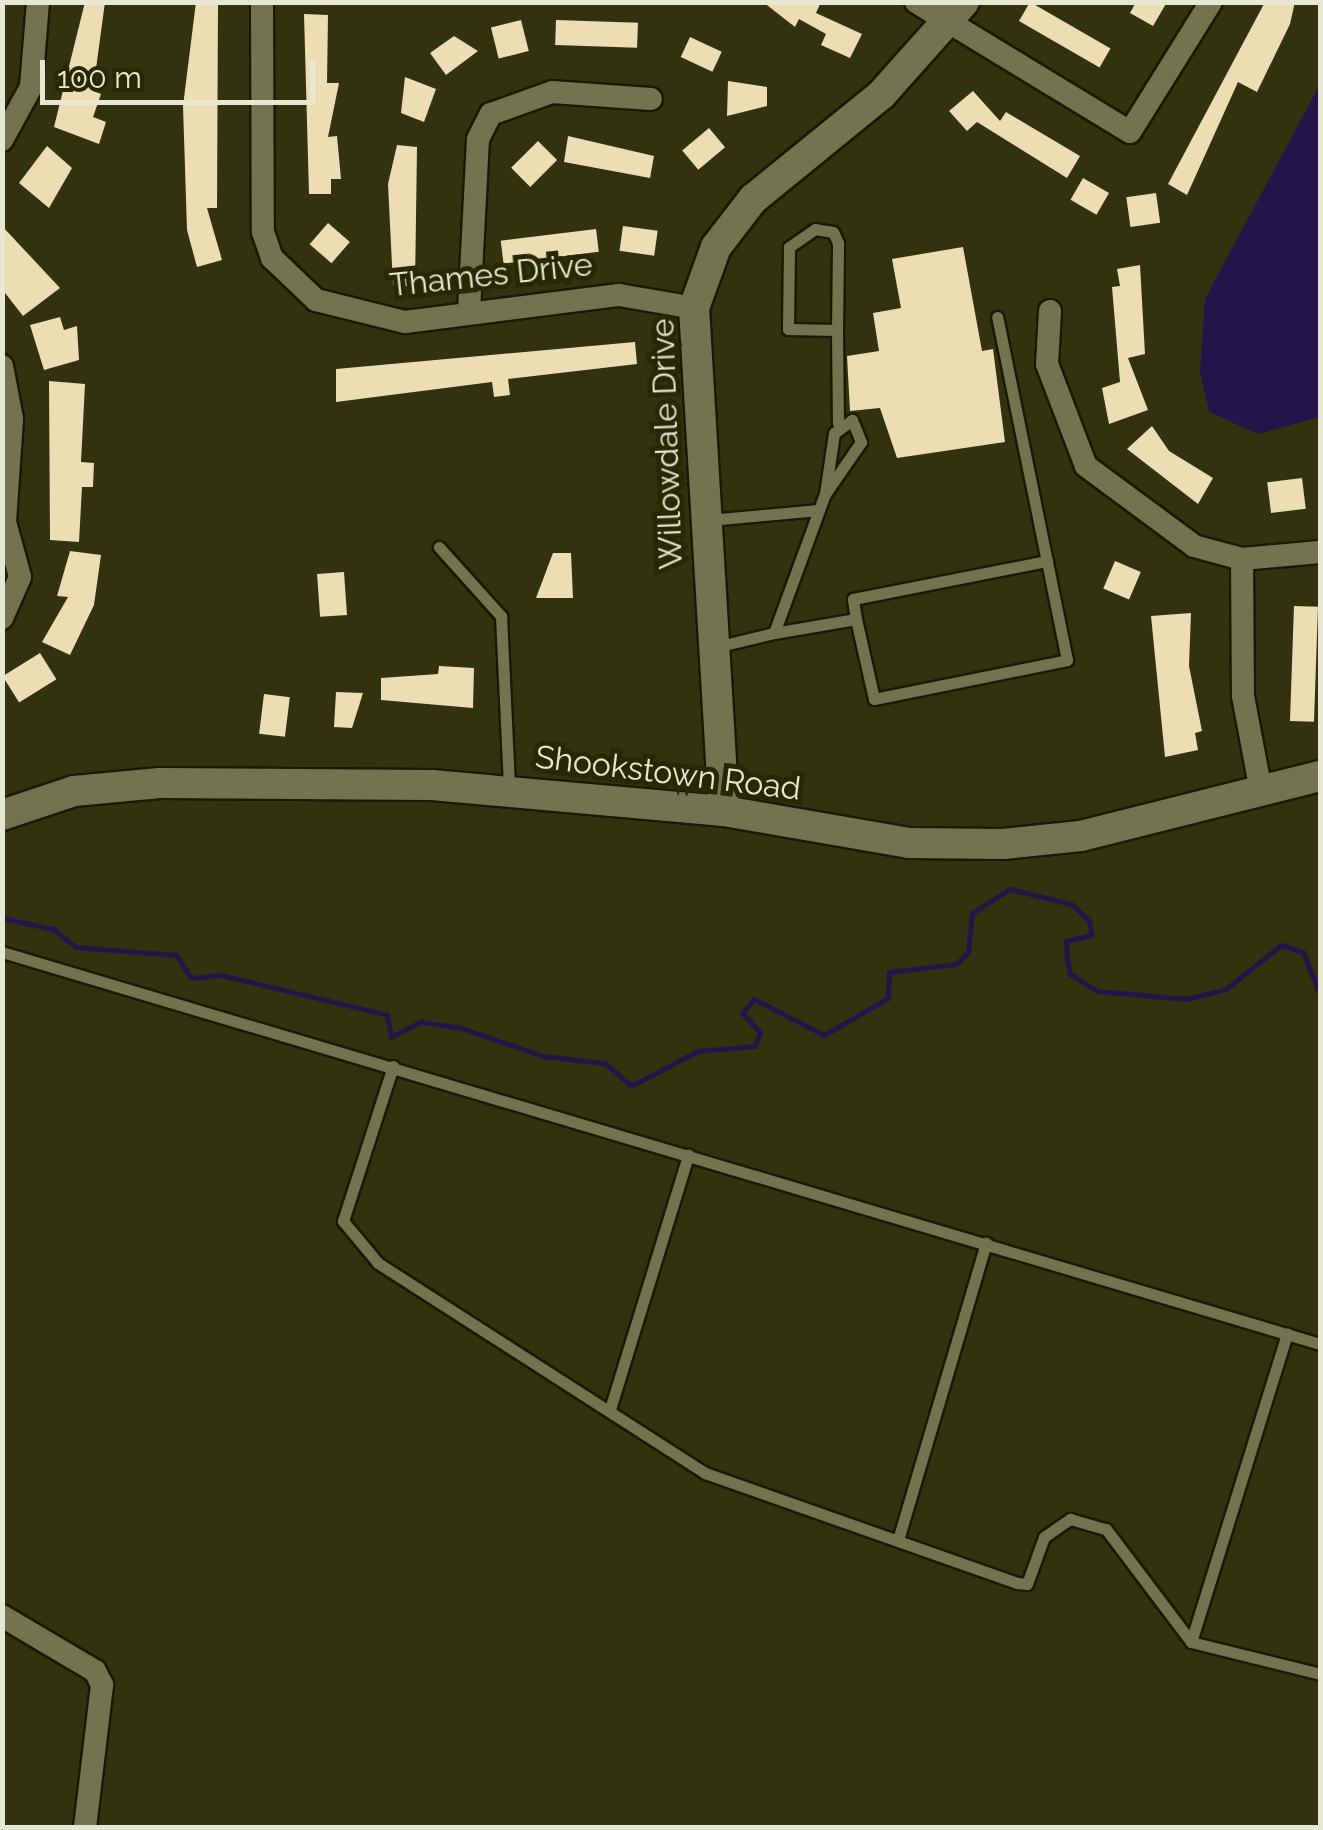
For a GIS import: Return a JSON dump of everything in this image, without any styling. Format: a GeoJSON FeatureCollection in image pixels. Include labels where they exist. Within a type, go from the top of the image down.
{"type":"FeatureCollection","features":[{"type":"Feature","properties":{"kind":"street"},"geometry":{"type":"LineString","coordinates":[[2,140],[31,86],[38,2]]}},
{"type":"Feature","properties":{"kind":"street","name":"Thames Drive"},"geometry":{"type":"LineString","coordinates":[[262,2],[260,208],[272,258],[346,314],[405,322],[619,295],[694,308]]}},
{"type":"Feature","properties":{"kind":"street"},"geometry":{"type":"LineString","coordinates":[[916,2],[958,12],[1130,132],[1211,2]]}},
{"type":"Feature","properties":{"kind":"street","name":"Willowdale Drive"},"geometry":{"type":"LineString","coordinates":[[724,811],[694,308],[716,247],[752,199],[881,95],[958,12]]}},
{"type":"Feature","properties":{"kind":"street"},"geometry":{"type":"LineString","coordinates":[[470,312],[478,139],[492,114],[552,92],[650,98]]}},
{"type":"Feature","properties":{"kind":"street"},"geometry":{"type":"LineString","coordinates":[[1050,311],[1047,364],[1086,466],[1149,520],[1242,559],[1320,552]]}},
{"type":"Feature","properties":{"kind":"street"},"geometry":{"type":"LineString","coordinates":[[2,366],[12,419],[4,523],[20,577],[2,618]]}},
{"type":"Feature","properties":{"kind":"street"},"geometry":{"type":"LineString","coordinates":[[1242,559],[1238,637],[1261,791]]}},
{"type":"Feature","properties":{"kind":"street","name":"Shookstown Road"},"geometry":{"type":"LineString","coordinates":[[2,815],[74,792],[160,783],[510,788],[724,811],[909,843],[1003,844],[1081,836],[1320,776]]}},
{"type":"Feature","properties":{"kind":"street"},"geometry":{"type":"LineString","coordinates":[[2,1616],[96,1670],[102,1685],[84,1828]]}},
{"type":"Feature","properties":{"kind":"lane"},"geometry":{"type":"LineString","coordinates":[[774,633],[825,494],[838,424],[838,243],[814,229],[790,246],[788,329],[837,330]]}},
{"type":"Feature","properties":{"kind":"lane"},"geometry":{"type":"LineString","coordinates":[[997,317],[1047,561],[1067,660],[874,699],[853,599],[1047,561]]}},
{"type":"Feature","properties":{"kind":"lane"},"geometry":{"type":"LineString","coordinates":[[825,494],[863,434],[852,420],[838,424]]}},
{"type":"Feature","properties":{"kind":"lane"},"geometry":{"type":"LineString","coordinates":[[705,521],[819,510]]}},
{"type":"Feature","properties":{"kind":"lane"},"geometry":{"type":"LineString","coordinates":[[439,546],[501,616],[510,788]]}},
{"type":"Feature","properties":{"kind":"lane"},"geometry":{"type":"LineString","coordinates":[[712,648],[856,618]]}},
{"type":"Feature","properties":{"kind":"lane"},"geometry":{"type":"LineString","coordinates":[[2,952],[1320,1344]]}},
{"type":"Feature","properties":{"kind":"lane"},"geometry":{"type":"LineString","coordinates":[[393,1066],[343,1221],[378,1263],[611,1406],[705,1473],[1027,1584],[1044,1537],[1070,1518],[1106,1529],[1191,1642],[1320,1674]]}},
{"type":"Feature","properties":{"kind":"lane"},"geometry":{"type":"LineString","coordinates":[[611,1406],[688,1155]]}},
{"type":"Feature","properties":{"kind":"lane"},"geometry":{"type":"LineString","coordinates":[[898,1540],[986,1243]]}},
{"type":"Feature","properties":{"kind":"lane"},"geometry":{"type":"LineString","coordinates":[[1191,1642],[1287,1334]]}},
{"type":"Feature","properties":{"kind":"shaded area"},"geometry":{"type":"Polygon","coordinates":[[[1320,84],[1320,417],[1258,434],[1209,412],[1200,372],[1205,299],[1320,84]]]}},
{"type":"Feature","properties":{"kind":"building"},"geometry":{"type":"Polygon","coordinates":[[[85,2],[105,2],[93,91],[101,94],[93,117],[106,122],[99,144],[54,127],[85,2]]]}},
{"type":"Feature","properties":{"kind":"building"},"geometry":{"type":"Polygon","coordinates":[[[196,2],[218,2],[217,208],[207,208],[222,260],[197,267],[187,230],[183,106],[196,2]]]}},
{"type":"Feature","properties":{"kind":"building"},"geometry":{"type":"Polygon","coordinates":[[[763,2],[821,2],[816,13],[862,34],[850,58],[821,45],[826,34],[799,19],[795,27],[763,2]]]}},
{"type":"Feature","properties":{"kind":"building"},"geometry":{"type":"Polygon","coordinates":[[[1030,2],[1111,48],[1100,68],[1019,21],[1030,2]]]}},
{"type":"Feature","properties":{"kind":"building"},"geometry":{"type":"Polygon","coordinates":[[[1136,2],[1167,2],[1153,26],[1130,13],[1136,2]]]}},
{"type":"Feature","properties":{"kind":"building"},"geometry":{"type":"Polygon","coordinates":[[[1265,2],[1295,2],[1290,24],[1257,92],[1238,82],[1187,195],[1168,184],[1265,2]]]}},
{"type":"Feature","properties":{"kind":"building"},"geometry":{"type":"Polygon","coordinates":[[[304,14],[328,15],[327,83],[339,83],[328,137],[337,136],[341,179],[331,179],[331,194],[309,194],[304,14]]]}},
{"type":"Feature","properties":{"kind":"building"},"geometry":{"type":"Polygon","coordinates":[[[521,20],[529,51],[499,59],[491,27],[521,20]]]}},
{"type":"Feature","properties":{"kind":"building"},"geometry":{"type":"Polygon","coordinates":[[[556,20],[638,23],[637,48],[555,45],[556,20]]]}},
{"type":"Feature","properties":{"kind":"building"},"geometry":{"type":"Polygon","coordinates":[[[454,36],[478,51],[446,75],[430,53],[454,36]]]}},
{"type":"Feature","properties":{"kind":"building"},"geometry":{"type":"Polygon","coordinates":[[[690,37],[722,52],[712,72],[681,57],[690,37]]]}},
{"type":"Feature","properties":{"kind":"building"},"geometry":{"type":"Polygon","coordinates":[[[405,77],[436,89],[424,122],[401,113],[405,77]]]}},
{"type":"Feature","properties":{"kind":"building"},"geometry":{"type":"Polygon","coordinates":[[[728,81],[767,87],[767,106],[727,116],[728,81]]]}},
{"type":"Feature","properties":{"kind":"building"},"geometry":{"type":"Polygon","coordinates":[[[973,91],[1000,121],[1006,112],[1080,156],[1067,178],[977,122],[967,131],[949,111],[973,91]]]}},
{"type":"Feature","properties":{"kind":"building"},"geometry":{"type":"Polygon","coordinates":[[[709,128],[725,147],[698,170],[682,150],[709,128]]]}},
{"type":"Feature","properties":{"kind":"building"},"geometry":{"type":"Polygon","coordinates":[[[568,136],[654,156],[650,178],[564,162],[568,136]]]}},
{"type":"Feature","properties":{"kind":"building"},"geometry":{"type":"Polygon","coordinates":[[[538,141],[557,160],[530,187],[511,168],[538,141]]]}},
{"type":"Feature","properties":{"kind":"building"},"geometry":{"type":"Polygon","coordinates":[[[397,145],[417,147],[415,287],[393,285],[388,184],[397,145]]]}},
{"type":"Feature","properties":{"kind":"building"},"geometry":{"type":"Polygon","coordinates":[[[47,146],[72,168],[49,208],[19,183],[47,146]]]}},
{"type":"Feature","properties":{"kind":"building"},"geometry":{"type":"Polygon","coordinates":[[[1083,178],[1109,193],[1096,215],[1070,200],[1083,178]]]}},
{"type":"Feature","properties":{"kind":"building"},"geometry":{"type":"Polygon","coordinates":[[[1156,193],[1160,223],[1130,227],[1126,197],[1156,193]]]}},
{"type":"Feature","properties":{"kind":"building"},"geometry":{"type":"Polygon","coordinates":[[[328,223],[350,242],[332,263],[310,244],[328,223]]]}},
{"type":"Feature","properties":{"kind":"building"},"geometry":{"type":"Polygon","coordinates":[[[2,226],[60,288],[23,316],[2,289],[2,226]]]}},
{"type":"Feature","properties":{"kind":"building"},"geometry":{"type":"Polygon","coordinates":[[[623,226],[658,231],[654,256],[620,251],[623,226]]]}},
{"type":"Feature","properties":{"kind":"building"},"geometry":{"type":"Polygon","coordinates":[[[596,229],[599,252],[504,264],[501,241],[596,229]]]}},
{"type":"Feature","properties":{"kind":"building"},"geometry":{"type":"Polygon","coordinates":[[[963,247],[982,351],[993,349],[1005,442],[897,458],[880,408],[850,411],[847,356],[879,351],[873,313],[901,308],[892,259],[963,247]]]}},
{"type":"Feature","properties":{"kind":"building"},"geometry":{"type":"Polygon","coordinates":[[[1140,265],[1145,354],[1128,358],[1148,410],[1109,424],[1102,388],[1120,382],[1112,287],[1120,286],[1117,269],[1140,265]]]}},
{"type":"Feature","properties":{"kind":"building"},"geometry":{"type":"Polygon","coordinates":[[[60,317],[64,330],[77,326],[79,360],[44,370],[30,325],[60,317]]]}},
{"type":"Feature","properties":{"kind":"building"},"geometry":{"type":"Polygon","coordinates":[[[635,342],[637,364],[508,379],[510,395],[494,397],[492,382],[336,402],[336,369],[635,342]]]}},
{"type":"Feature","properties":{"kind":"building"},"geometry":{"type":"Polygon","coordinates":[[[49,381],[85,384],[81,462],[94,463],[93,487],[82,487],[79,542],[50,540],[49,381]]]}},
{"type":"Feature","properties":{"kind":"building"},"geometry":{"type":"Polygon","coordinates":[[[1152,426],[1169,451],[1213,478],[1198,504],[1127,449],[1152,426]]]}},
{"type":"Feature","properties":{"kind":"building"},"geometry":{"type":"Polygon","coordinates":[[[1302,478],[1306,509],[1271,513],[1267,482],[1302,478]]]}},
{"type":"Feature","properties":{"kind":"building"},"geometry":{"type":"Polygon","coordinates":[[[70,551],[101,555],[94,605],[70,655],[42,642],[68,597],[57,596],[70,551]]]}},
{"type":"Feature","properties":{"kind":"building"},"geometry":{"type":"Polygon","coordinates":[[[553,553],[571,553],[573,598],[536,598],[553,553]]]}},
{"type":"Feature","properties":{"kind":"building"},"geometry":{"type":"Polygon","coordinates":[[[1115,561],[1141,572],[1129,600],[1103,589],[1115,561]]]}},
{"type":"Feature","properties":{"kind":"building"},"geometry":{"type":"Polygon","coordinates":[[[344,572],[347,615],[320,617],[317,574],[344,572]]]}},
{"type":"Feature","properties":{"kind":"building"},"geometry":{"type":"Polygon","coordinates":[[[1294,606],[1318,607],[1314,722],[1290,721],[1294,606]]]}},
{"type":"Feature","properties":{"kind":"building"},"geometry":{"type":"Polygon","coordinates":[[[1191,613],[1189,666],[1202,731],[1195,733],[1198,750],[1165,757],[1151,616],[1191,613]]]}},
{"type":"Feature","properties":{"kind":"building"},"geometry":{"type":"Polygon","coordinates":[[[40,653],[56,679],[19,703],[3,676],[40,653]]]}},
{"type":"Feature","properties":{"kind":"building"},"geometry":{"type":"Polygon","coordinates":[[[439,666],[474,668],[473,708],[381,700],[381,678],[438,674],[439,666]]]}},
{"type":"Feature","properties":{"kind":"building"},"geometry":{"type":"Polygon","coordinates":[[[336,692],[363,693],[352,728],[334,727],[336,692]]]}},
{"type":"Feature","properties":{"kind":"building"},"geometry":{"type":"Polygon","coordinates":[[[264,694],[290,697],[285,737],[259,734],[264,694]]]}},
{"type":"Feature","properties":{"kind":"waterway"},"geometry":{"type":"LineString","coordinates":[[2,918],[53,929],[76,947],[176,955],[191,978],[221,975],[387,1015],[391,1037],[421,1022],[458,1027],[543,1056],[605,1063],[631,1086],[698,1051],[755,1046],[760,1032],[742,1013],[754,999],[824,1035],[888,998],[889,972],[956,964],[968,952],[972,913],[1010,889],[1071,904],[1089,920],[1092,935],[1066,941],[1067,959],[1070,974],[1097,991],[1187,999],[1226,989],[1281,945],[1303,952],[1320,995]]}}]}
